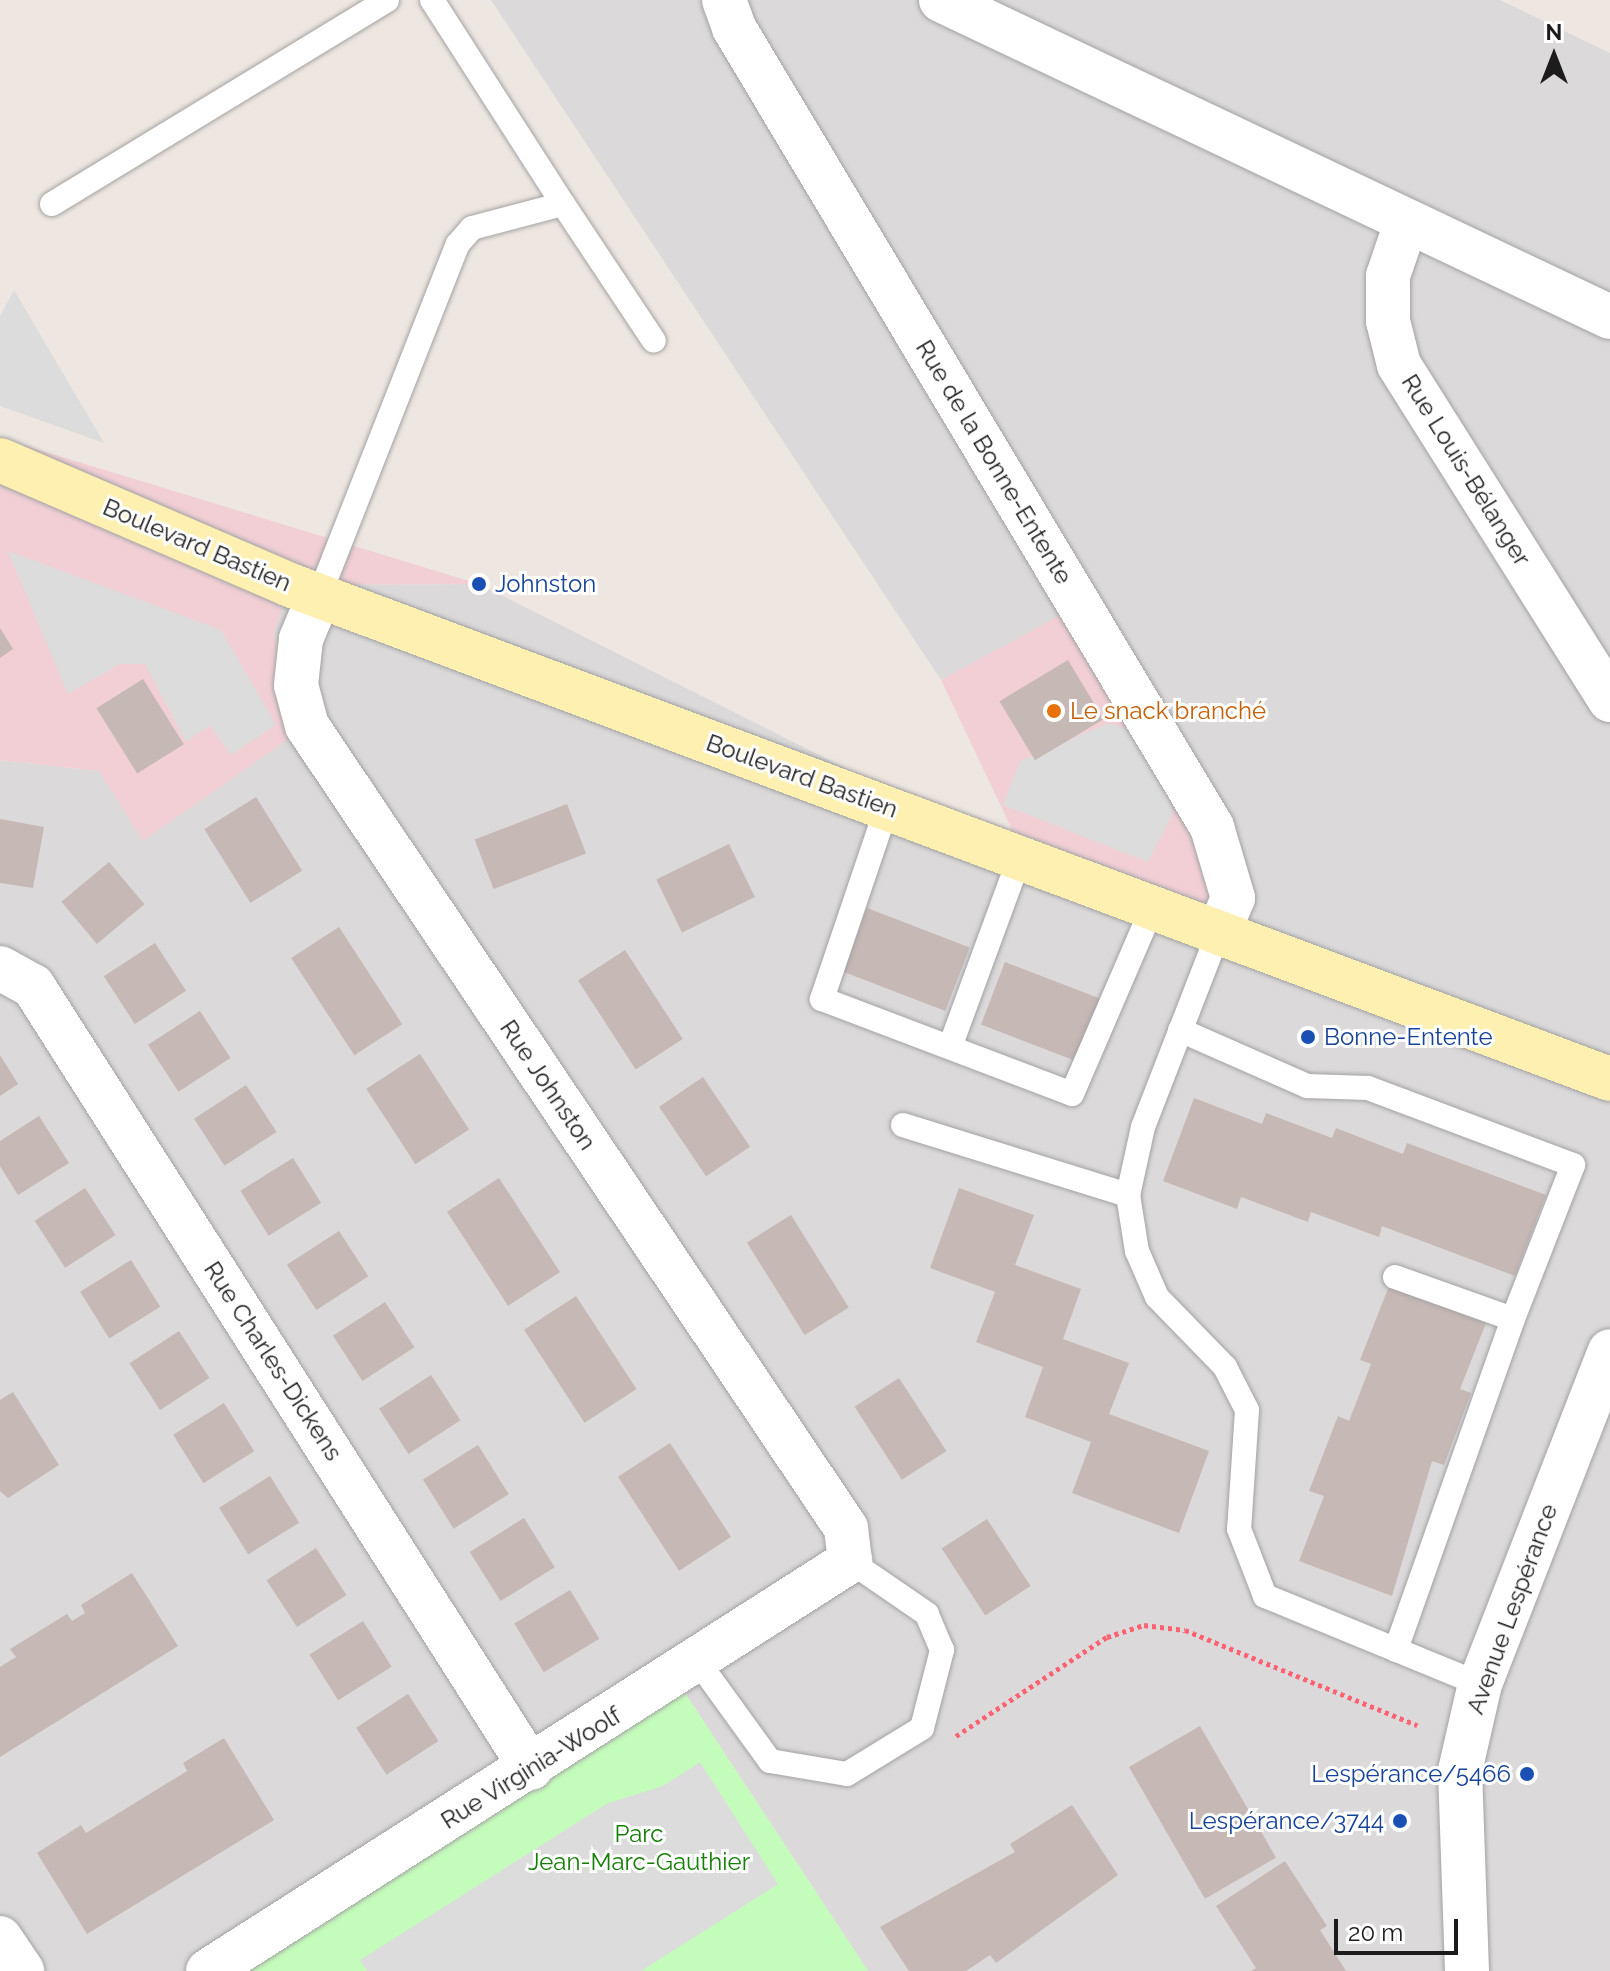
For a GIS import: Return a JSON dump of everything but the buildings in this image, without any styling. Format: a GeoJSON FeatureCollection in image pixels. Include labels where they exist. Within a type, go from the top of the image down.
{"type":"FeatureCollection","features":[{"type":"Feature","properties":{"kind":"main road","name":"Boulevard Bastien"},"geometry":{"type":"LineString","coordinates":[[0,460],[319,596],[1610,1079]]}},
{"type":"Feature","properties":{"kind":"street","name":"Rue de la Bonne-Entente"},"geometry":{"type":"LineString","coordinates":[[724,0],[734,28],[1212,827],[1233,898],[1219,931]]}},
{"type":"Feature","properties":{"kind":"street"},"geometry":{"type":"LineString","coordinates":[[941,0],[1406,223],[1610,317]]}},
{"type":"Feature","properties":{"kind":"street","name":"Rue Louis-Bélanger"},"geometry":{"type":"LineString","coordinates":[[1406,223],[1388,276],[1388,321],[1399,365],[1610,700]]}},
{"type":"Feature","properties":{"kind":"street","name":"Rue Johnston"},"geometry":{"type":"LineString","coordinates":[[319,596],[301,639],[296,685],[307,726],[846,1528],[850,1561]]}},
{"type":"Feature","properties":{"kind":"street","name":"Rue Charles-Dickens"},"geometry":{"type":"LineString","coordinates":[[0,968],[33,986],[531,1768]]}},
{"type":"Feature","properties":{"kind":"street","name":"Avenue Lespérance"},"geometry":{"type":"LineString","coordinates":[[1467,1971],[1460,1771],[1480,1684],[1610,1351]]}},
{"type":"Feature","properties":{"kind":"street","name":"Rue Virginia-Woolf"},"geometry":{"type":"LineString","coordinates":[[208,1971],[699,1663],[850,1561]]}},
{"type":"Feature","properties":{"kind":"street"},"geometry":{"type":"LineString","coordinates":[[0,1938],[22,1971]]}},
{"type":"Feature","properties":{"kind":"lane"},"geometry":{"type":"LineString","coordinates":[[52,204],[387,0]]}},
{"type":"Feature","properties":{"kind":"lane"},"geometry":{"type":"LineString","coordinates":[[432,0],[654,341]]}},
{"type":"Feature","properties":{"kind":"lane"},"geometry":{"type":"LineString","coordinates":[[319,596],[458,244],[472,228],[563,204]]}},
{"type":"Feature","properties":{"kind":"lane"},"geometry":{"type":"LineString","coordinates":[[887,807],[822,999],[1072,1094],[1153,906]]}},
{"type":"Feature","properties":{"kind":"lane"},"geometry":{"type":"LineString","coordinates":[[950,1047],[1020,857]]}},
{"type":"Feature","properties":{"kind":"lane"},"geometry":{"type":"LineString","coordinates":[[1219,931],[1143,1127],[1128,1195],[1137,1251],[1157,1297],[1225,1367],[1247,1410],[1239,1529],[1265,1596],[1480,1684]]}},
{"type":"Feature","properties":{"kind":"lane"},"geometry":{"type":"LineString","coordinates":[[1180,1030],[1307,1086],[1368,1088],[1573,1165],[1513,1319],[1396,1650]]}},
{"type":"Feature","properties":{"kind":"lane"},"geometry":{"type":"LineString","coordinates":[[903,1125],[1128,1195]]}},
{"type":"Feature","properties":{"kind":"lane"},"geometry":{"type":"LineString","coordinates":[[1395,1277],[1513,1319]]}},
{"type":"Feature","properties":{"kind":"lane"},"geometry":{"type":"LineString","coordinates":[[699,1663],[770,1761],[847,1774],[922,1728],[942,1650],[927,1614],[850,1561]]}},
{"type":"Feature","properties":{"kind":"path"},"geometry":{"type":"LineString","coordinates":[[947,1742],[1107,1637],[1144,1625],[1185,1630],[1417,1725]]}},
{"type":"Feature","properties":{"kind":"shaded area"},"geometry":{"type":"Polygon","coordinates":[[[491,0],[1500,0],[1610,53],[1610,1971],[868,1971],[675,1678],[208,1971],[0,1971],[0,760],[99,771],[145,840],[283,679],[274,632],[290,585],[479,584],[1026,859],[1080,606],[941,680],[491,0]]]}},
{"type":"Feature","properties":{"kind":"shaded area"},"geometry":{"type":"Polygon","coordinates":[[[14,290],[104,443],[0,406],[0,316],[14,290]]]}},
{"type":"Feature","properties":{"kind":"shaded area"},"geometry":{"type":"Polygon","coordinates":[[[0,438],[479,584],[290,585],[274,632],[283,679],[307,726],[143,841],[99,771],[0,760],[0,438]]]}},
{"type":"Feature","properties":{"kind":"shaded area"},"geometry":{"type":"Polygon","coordinates":[[[8,551],[221,630],[276,725],[231,755],[210,725],[186,742],[145,664],[120,664],[68,694],[8,551]]]}},
{"type":"Feature","properties":{"kind":"shaded area"},"geometry":{"type":"Polygon","coordinates":[[[1079,605],[1212,827],[1219,931],[1026,859],[941,680],[1079,605]]]}},
{"type":"Feature","properties":{"kind":"shaded area"},"geometry":{"type":"Polygon","coordinates":[[[1109,723],[1133,731],[1174,811],[1148,862],[1003,805],[1020,761],[1109,723]]]}},
{"type":"Feature","properties":{"kind":"shaded area"},"geometry":{"type":"Polygon","coordinates":[[[700,1762],[778,1884],[641,1971],[367,1971],[360,1960],[608,1803],[663,1786],[700,1762]]]}},
{"type":"Feature","properties":{"kind":"green space","name":"Parc Jean-Marc-Gauthier"},"geometry":{"type":"Polygon","coordinates":[[[675,1678],[868,1971],[208,1971],[675,1678]]]}},
{"type":"Feature","properties":{"kind":"place","name":"Johnston"},"geometry":{"type":"Point","coordinates":[479,584]}},
{"type":"Feature","properties":{"kind":"place","name":"Le snack branché"},"geometry":{"type":"Point","coordinates":[1054,711]}},
{"type":"Feature","properties":{"kind":"place","name":"Bonne-Entente"},"geometry":{"type":"Point","coordinates":[1308,1037]}},
{"type":"Feature","properties":{"kind":"place","name":"Lespérance/5466"},"geometry":{"type":"Point","coordinates":[1527,1774]}},
{"type":"Feature","properties":{"kind":"place","name":"Lespérance/3744"},"geometry":{"type":"Point","coordinates":[1400,1821]}}]}
